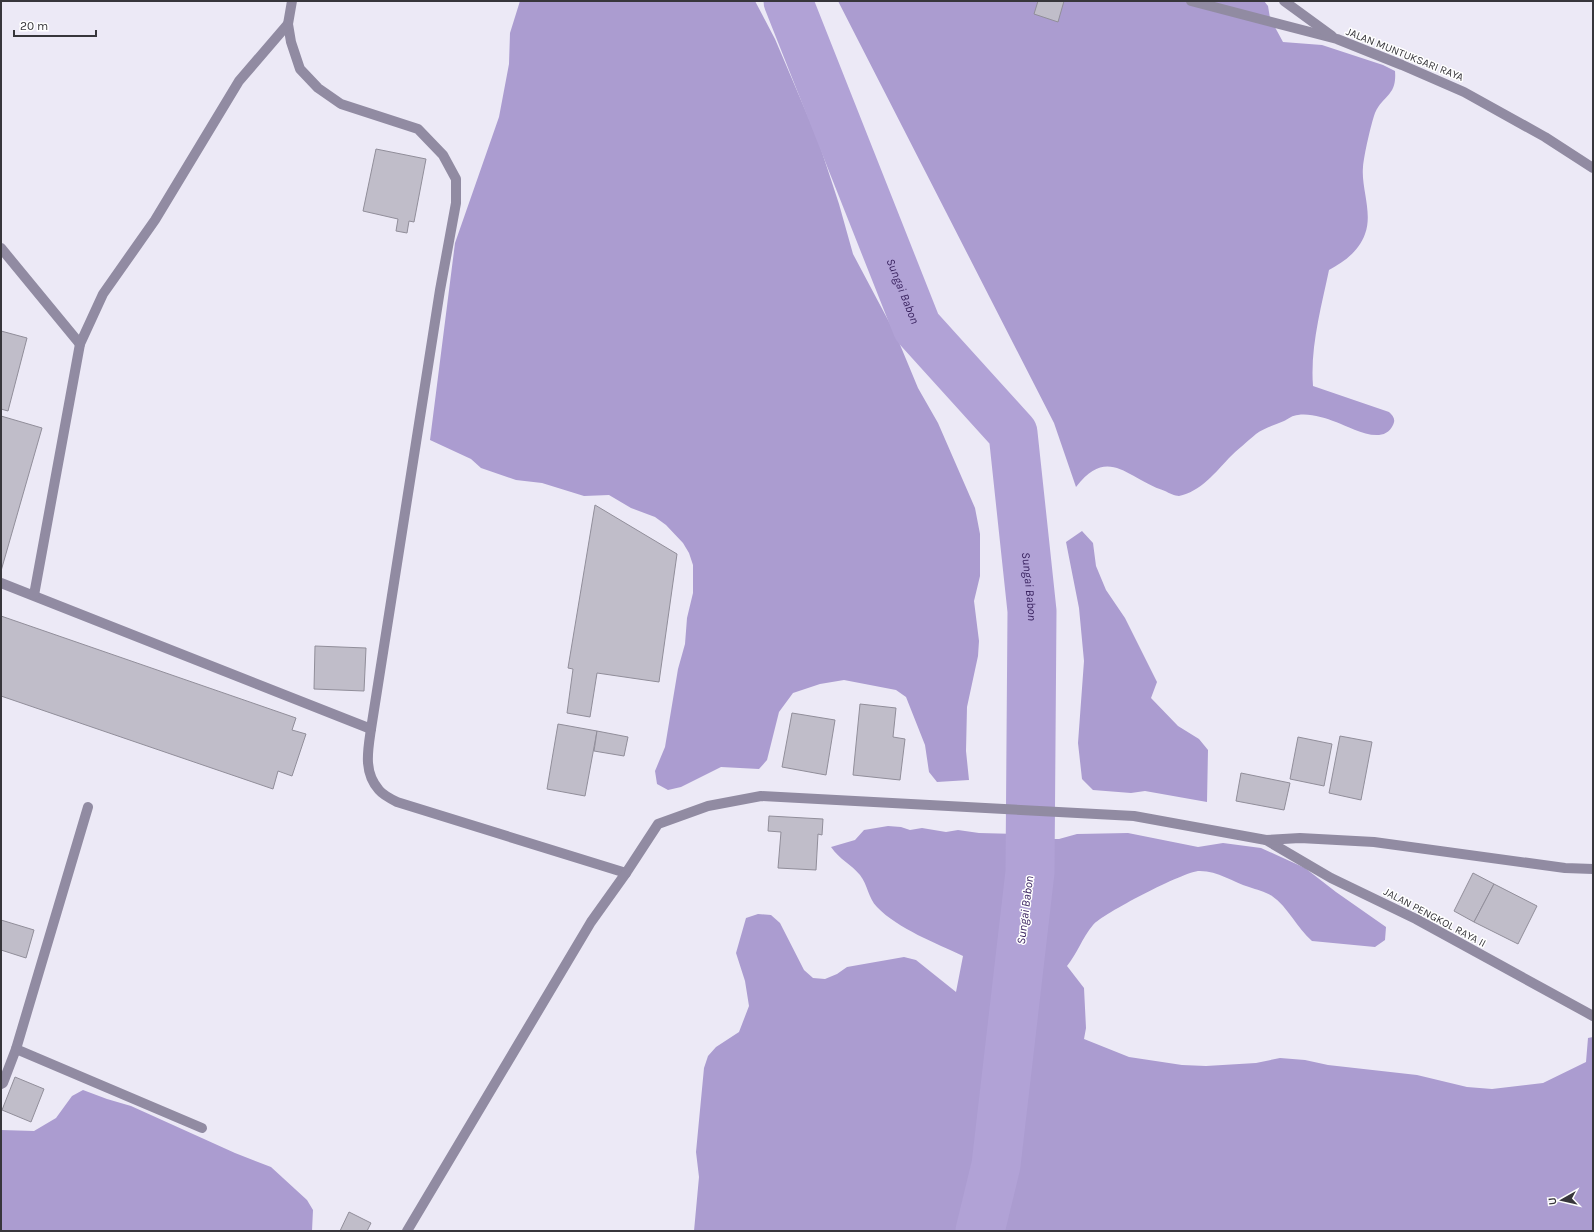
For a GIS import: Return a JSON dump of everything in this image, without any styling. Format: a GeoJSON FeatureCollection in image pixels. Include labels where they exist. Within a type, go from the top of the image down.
{"type":"FeatureCollection","features":[{"type":"Feature","properties":{"kind":"street"},"geometry":{"type":"LineString","coordinates":[[292,1],[288,24],[291,42],[300,69],[318,88],[341,104],[418,129],[443,155],[456,179],[456,203],[440,290],[371,729],[367,758],[369,773],[379,790],[397,802],[626,873]]}},
{"type":"Feature","properties":{"kind":"street","name":"JALAN MUNTUKSARI RAYA"},"geometry":{"type":"LineString","coordinates":[[1191,1],[1337,39],[1402,64],[1464,92],[1545,137],[1593,168]]}},
{"type":"Feature","properties":{"kind":"street"},"geometry":{"type":"LineString","coordinates":[[1284,1],[1337,39]]}},
{"type":"Feature","properties":{"kind":"street"},"geometry":{"type":"LineString","coordinates":[[34,595],[80,344],[103,294],[155,220],[239,81],[288,24]]}},
{"type":"Feature","properties":{"kind":"street"},"geometry":{"type":"LineString","coordinates":[[1,248],[80,344]]}},
{"type":"Feature","properties":{"kind":"street"},"geometry":{"type":"LineString","coordinates":[[1,583],[371,729]]}},
{"type":"Feature","properties":{"kind":"street"},"geometry":{"type":"LineString","coordinates":[[408,1231],[591,922],[626,873],[658,824],[708,806],[761,796],[1134,816],[1266,840],[1300,838],[1374,842],[1565,868],[1593,869]]}},
{"type":"Feature","properties":{"kind":"street"},"geometry":{"type":"LineString","coordinates":[[1,1084],[4,1083],[16,1049],[88,807]]}},
{"type":"Feature","properties":{"kind":"street","name":"JALAN PENGKOL RAYA II"},"geometry":{"type":"LineString","coordinates":[[1266,840],[1330,878],[1416,919],[1593,1016]]}},
{"type":"Feature","properties":{"kind":"street"},"geometry":{"type":"LineString","coordinates":[[16,1049],[202,1128]]}},
{"type":"Feature","properties":{"kind":"shaded area"},"geometry":{"type":"Polygon","coordinates":[[[520,1],[755,1],[775,39],[818,140],[839,204],[853,254],[896,335],[918,388],[938,423],[975,508],[980,534],[980,576],[974,601],[979,641],[978,656],[967,707],[966,751],[969,780],[937,782],[929,772],[925,745],[906,697],[896,690],[844,680],[820,684],[793,693],[779,712],[767,760],[759,769],[721,767],[681,787],[668,790],[657,784],[655,771],[665,747],[678,669],[685,644],[687,618],[693,593],[693,565],[689,553],[683,543],[666,525],[655,517],[631,508],[609,495],[584,496],[542,483],[516,480],[481,468],[471,459],[430,440],[455,243],[499,117],[509,64],[510,33],[520,1]]]}},
{"type":"Feature","properties":{"kind":"shaded area"},"geometry":{"type":"Polygon","coordinates":[[[838,1],[1264,1],[1268,6],[1270,18],[1283,42],[1322,45],[1383,65],[1395,71],[1395,79],[1392,90],[1375,113],[1365,155],[1363,175],[1368,218],[1365,234],[1355,251],[1329,270],[1317,328],[1312,372],[1313,386],[1389,412],[1394,419],[1393,425],[1382,435],[1374,435],[1366,434],[1336,422],[1312,415],[1292,416],[1256,434],[1232,455],[1201,486],[1187,494],[1179,496],[1152,486],[1129,473],[1109,467],[1098,468],[1088,475],[1076,487],[1054,423],[838,1]]]}},
{"type":"Feature","properties":{"kind":"shaded area"},"geometry":{"type":"Polygon","coordinates":[[[1082,531],[1093,543],[1096,566],[1106,590],[1125,618],[1157,682],[1151,698],[1178,726],[1199,739],[1208,750],[1207,802],[1145,791],[1131,793],[1093,790],[1082,779],[1078,743],[1084,661],[1079,608],[1066,542],[1082,531]]]}},
{"type":"Feature","properties":{"kind":"shaded area"},"geometry":{"type":"Polygon","coordinates":[[[888,826],[901,827],[910,830],[922,828],[946,832],[958,830],[979,833],[1020,834],[1039,839],[1059,839],[1077,834],[1128,833],[1198,847],[1223,843],[1261,848],[1305,868],[1386,927],[1385,940],[1375,947],[1312,941],[1283,906],[1269,894],[1207,871],[1200,871],[1179,877],[1127,903],[1100,919],[1093,925],[1067,966],[1084,988],[1086,1028],[1084,1039],[1129,1057],[1182,1065],[1206,1066],[1256,1063],[1280,1058],[1417,1075],[1467,1087],[1492,1089],[1543,1083],[1586,1062],[1588,1038],[1593,1037],[1593,1231],[694,1231],[699,1177],[696,1152],[704,1068],[708,1056],[716,1047],[739,1032],[749,1006],[745,981],[736,953],[746,918],[758,914],[771,915],[780,923],[804,970],[813,978],[825,979],[837,974],[847,967],[904,957],[916,960],[956,992],[963,956],[906,929],[886,915],[874,903],[860,875],[831,847],[855,840],[864,830],[888,826]]]}},
{"type":"Feature","properties":{"kind":"shaded area"},"geometry":{"type":"Polygon","coordinates":[[[83,1090],[131,1106],[235,1153],[271,1167],[307,1200],[313,1210],[312,1231],[1,1231],[1,1130],[34,1131],[56,1118],[72,1096],[83,1090]]]}},
{"type":"Feature","properties":{"kind":"building"},"geometry":{"type":"Polygon","coordinates":[[[1038,1],[1064,1],[1058,22],[1034,14],[1038,1]]]}},
{"type":"Feature","properties":{"kind":"building"},"geometry":{"type":"Polygon","coordinates":[[[376,149],[426,159],[414,222],[409,221],[407,233],[396,231],[398,219],[363,211],[376,149]]]}},
{"type":"Feature","properties":{"kind":"building"},"geometry":{"type":"Polygon","coordinates":[[[1,331],[27,338],[8,411],[1,409],[1,331]]]}},
{"type":"Feature","properties":{"kind":"building"},"geometry":{"type":"Polygon","coordinates":[[[1,416],[42,428],[1,571],[1,416]]]}},
{"type":"Feature","properties":{"kind":"building"},"geometry":{"type":"Polygon","coordinates":[[[595,505],[677,554],[659,682],[597,673],[590,717],[567,713],[573,669],[568,668],[595,505]]]}},
{"type":"Feature","properties":{"kind":"building"},"geometry":{"type":"Polygon","coordinates":[[[1,616],[296,718],[292,730],[306,734],[292,776],[278,771],[273,789],[1,696],[1,616]]]}},
{"type":"Feature","properties":{"kind":"building"},"geometry":{"type":"Polygon","coordinates":[[[315,646],[366,648],[364,691],[314,689],[315,646]]]}},
{"type":"Feature","properties":{"kind":"building"},"geometry":{"type":"Polygon","coordinates":[[[860,704],[896,708],[893,737],[905,739],[900,780],[853,775],[860,704]]]}},
{"type":"Feature","properties":{"kind":"building"},"geometry":{"type":"Polygon","coordinates":[[[792,713],[835,720],[826,775],[782,767],[792,713]]]}},
{"type":"Feature","properties":{"kind":"building"},"geometry":{"type":"Polygon","coordinates":[[[558,724],[597,731],[585,796],[547,789],[558,724]]]}},
{"type":"Feature","properties":{"kind":"building"},"geometry":{"type":"Polygon","coordinates":[[[597,731],[628,737],[624,756],[594,751],[597,731]]]}},
{"type":"Feature","properties":{"kind":"building"},"geometry":{"type":"Polygon","coordinates":[[[1340,736],[1372,742],[1361,800],[1329,793],[1340,736]]]}},
{"type":"Feature","properties":{"kind":"building"},"geometry":{"type":"Polygon","coordinates":[[[1298,737],[1332,744],[1324,786],[1290,779],[1298,737]]]}},
{"type":"Feature","properties":{"kind":"building"},"geometry":{"type":"Polygon","coordinates":[[[1241,773],[1290,783],[1284,810],[1236,801],[1241,773]]]}},
{"type":"Feature","properties":{"kind":"building"},"geometry":{"type":"Polygon","coordinates":[[[769,816],[823,819],[822,835],[818,834],[816,870],[778,868],[781,832],[768,831],[769,816]]]}},
{"type":"Feature","properties":{"kind":"building"},"geometry":{"type":"Polygon","coordinates":[[[1473,873],[1494,884],[1474,922],[1454,911],[1473,873]]]}},
{"type":"Feature","properties":{"kind":"building"},"geometry":{"type":"Polygon","coordinates":[[[1494,884],[1537,906],[1518,944],[1474,922],[1494,884]]]}},
{"type":"Feature","properties":{"kind":"building"},"geometry":{"type":"Polygon","coordinates":[[[1,920],[34,930],[26,958],[1,950],[1,920]]]}},
{"type":"Feature","properties":{"kind":"building"},"geometry":{"type":"Polygon","coordinates":[[[15,1077],[44,1089],[31,1122],[2,1110],[15,1077]]]}},
{"type":"Feature","properties":{"kind":"building"},"geometry":{"type":"Polygon","coordinates":[[[349,1212],[371,1223],[367,1231],[340,1231],[349,1212]]]}},
{"type":"Feature","properties":{"kind":"waterway","name":"Sungai Babon"},"geometry":{"type":"LineString","coordinates":[[788,1],[917,327],[1013,433],[1032,611],[1030,872],[996,1165],[980,1231]]}}]}
